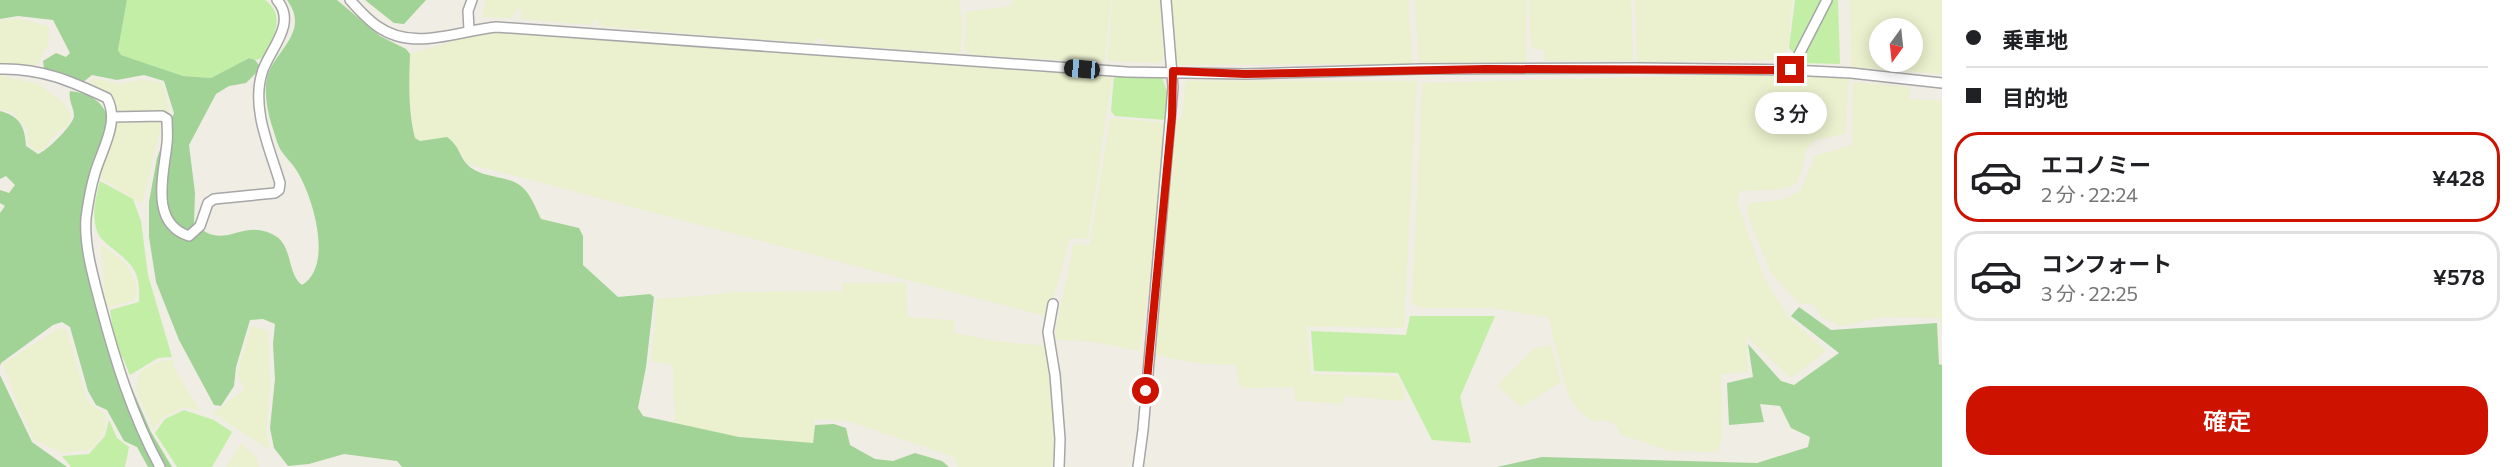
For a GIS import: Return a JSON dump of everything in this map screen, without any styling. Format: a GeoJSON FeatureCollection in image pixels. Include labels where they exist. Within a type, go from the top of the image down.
{"type":"FeatureCollection","features":[{"type":"Feature","properties":{"kind":"street"},"geometry":{"type":"LineString","coordinates":[[112,117],[162,116],[167,118],[168,140],[161,187],[162,202],[165,213],[177,232],[189,236],[200,226],[208,203],[214,199],[274,193],[279,190],[280,183],[261,117],[258,91],[262,72],[283,28],[282,5],[278,0]]}},
{"type":"Feature","properties":{"kind":"street"},"geometry":{"type":"LineString","coordinates":[[350,0],[376,26],[393,35],[415,40],[496,27],[1116,71],[1245,74],[1512,69],[1791,70],[1942,83]]}},
{"type":"Feature","properties":{"kind":"street"},"geometry":{"type":"LineString","coordinates":[[469,30],[468,11],[472,0]]}},
{"type":"Feature","properties":{"kind":"street"},"geometry":{"type":"LineString","coordinates":[[1138,467],[1172,116],[1173,71],[1166,0]]}},
{"type":"Feature","properties":{"kind":"street"},"geometry":{"type":"LineString","coordinates":[[1791,70],[1827,0]]}},
{"type":"Feature","properties":{"kind":"street"},"geometry":{"type":"LineString","coordinates":[[0,69],[20,69],[63,78],[107,98],[112,117],[104,151],[95,172],[86,217],[86,237],[92,274],[128,396],[159,467]]}},
{"type":"Feature","properties":{"kind":"street"},"geometry":{"type":"LineString","coordinates":[[1053,304],[1048,332],[1055,375],[1060,439],[1059,467]]}},
{"type":"Feature","properties":{"kind":"green space"},"geometry":{"type":"Polygon","coordinates":[[[0,0],[127,0],[118,50],[121,55],[183,76],[211,78],[249,58],[255,60],[259,65],[257,72],[246,83],[229,86],[216,94],[189,145],[195,193],[194,222],[204,231],[214,235],[223,236],[250,230],[272,234],[284,244],[297,280],[302,285],[312,276],[317,263],[318,231],[303,183],[277,143],[268,112],[266,83],[271,68],[293,32],[295,22],[287,0],[337,0],[380,36],[406,49],[410,54],[410,107],[415,138],[420,141],[447,137],[471,168],[512,181],[522,187],[532,200],[541,219],[579,228],[583,236],[583,265],[618,297],[650,294],[654,297],[646,367],[638,408],[643,416],[739,437],[813,443],[815,425],[834,424],[846,428],[850,445],[875,459],[893,461],[915,453],[942,461],[949,467],[402,467],[397,461],[344,454],[309,464],[288,466],[274,448],[270,428],[275,379],[273,344],[275,324],[263,319],[250,320],[236,367],[234,386],[221,406],[214,405],[179,340],[156,282],[149,237],[149,202],[157,158],[174,113],[164,81],[144,75],[117,80],[92,75],[77,87],[45,74],[43,61],[56,53],[66,57],[70,53],[53,20],[18,16],[0,19],[0,0]]]}},
{"type":"Feature","properties":{"kind":"green space"},"geometry":{"type":"Polygon","coordinates":[[[127,0],[265,0],[272,6],[275,13],[276,28],[263,58],[255,60],[249,58],[211,78],[183,76],[121,55],[118,50],[127,0]]]}},
{"type":"Feature","properties":{"kind":"green space"},"geometry":{"type":"Polygon","coordinates":[[[365,0],[426,0],[404,24],[394,23],[365,0]]]}},
{"type":"Feature","properties":{"kind":"green space"},"geometry":{"type":"Polygon","coordinates":[[[486,0],[959,0],[962,25],[961,51],[958,53],[825,44],[824,40],[816,38],[814,43],[691,34],[599,26],[598,20],[593,20],[593,25],[521,19],[521,10],[517,9],[512,18],[482,17],[486,0]]]}},
{"type":"Feature","properties":{"kind":"green space"},"geometry":{"type":"Polygon","coordinates":[[[1012,0],[1111,0],[1105,59],[1103,62],[971,55],[965,48],[966,12],[1011,6],[1012,0]]]}},
{"type":"Feature","properties":{"kind":"green space"},"geometry":{"type":"Polygon","coordinates":[[[1113,0],[1160,0],[1164,57],[1160,63],[1110,61],[1108,58],[1113,0]]]}},
{"type":"Feature","properties":{"kind":"green space"},"geometry":{"type":"Polygon","coordinates":[[[1171,0],[1408,0],[1413,64],[1178,65],[1171,0]]]}},
{"type":"Feature","properties":{"kind":"green space"},"geometry":{"type":"Polygon","coordinates":[[[1415,0],[1526,0],[1526,62],[1419,64],[1415,0]]]}},
{"type":"Feature","properties":{"kind":"green space"},"geometry":{"type":"Polygon","coordinates":[[[1529,0],[1631,0],[1633,61],[1545,61],[1544,50],[1531,48],[1529,0]]]}},
{"type":"Feature","properties":{"kind":"green space"},"geometry":{"type":"Polygon","coordinates":[[[1635,0],[1792,0],[1789,44],[1781,60],[1637,62],[1635,0]]]}},
{"type":"Feature","properties":{"kind":"green space"},"geometry":{"type":"Polygon","coordinates":[[[1795,0],[1838,0],[1840,64],[1803,63],[1789,48],[1795,0]]]}},
{"type":"Feature","properties":{"kind":"green space"},"geometry":{"type":"Polygon","coordinates":[[[1850,0],[1942,0],[1942,74],[1916,72],[1923,72],[1923,18],[1869,18],[1869,68],[1851,67],[1850,0]]]}},
{"type":"Feature","properties":{"kind":"green space"},"geometry":{"type":"Polygon","coordinates":[[[17,18],[48,26],[49,43],[36,67],[0,64],[0,21],[17,18]]]}},
{"type":"Feature","properties":{"kind":"green space"},"geometry":{"type":"Polygon","coordinates":[[[501,33],[1112,77],[1088,239],[1070,238],[1048,317],[466,163],[447,137],[420,141],[415,138],[412,127],[409,78],[410,54],[474,35],[501,33]]]}},
{"type":"Feature","properties":{"kind":"green space"},"geometry":{"type":"Polygon","coordinates":[[[0,75],[38,84],[63,102],[71,114],[68,125],[56,133],[44,149],[37,151],[28,144],[27,129],[12,112],[0,109],[0,75]]]}},
{"type":"Feature","properties":{"kind":"green space"},"geometry":{"type":"Polygon","coordinates":[[[1716,75],[1849,77],[1845,134],[1815,140],[1807,148],[1801,173],[1795,184],[1783,189],[1740,191],[1737,201],[1763,276],[1789,318],[1826,351],[1791,378],[1746,336],[1748,372],[1721,374],[1722,438],[1718,452],[1669,451],[1620,434],[1618,427],[1606,420],[1593,421],[1578,410],[1568,395],[1548,317],[1492,308],[1420,308],[1412,304],[1422,83],[1716,75]]]}},
{"type":"Feature","properties":{"kind":"green space"},"geometry":{"type":"Polygon","coordinates":[[[1114,76],[1162,78],[1168,94],[1166,120],[1115,116],[1111,111],[1114,76]]]}},
{"type":"Feature","properties":{"kind":"green space"},"geometry":{"type":"Polygon","coordinates":[[[93,78],[120,84],[143,80],[163,83],[170,114],[117,114],[109,97],[87,85],[93,78]]]}},
{"type":"Feature","properties":{"kind":"green space"},"geometry":{"type":"Polygon","coordinates":[[[1186,81],[1417,81],[1404,328],[1306,326],[1311,374],[1396,376],[1404,389],[1403,401],[1344,396],[1342,404],[1295,401],[1294,387],[1239,388],[1236,365],[1195,363],[1142,352],[1165,229],[1175,119],[1182,119],[1186,81]]]}},
{"type":"Feature","properties":{"kind":"green space"},"geometry":{"type":"Polygon","coordinates":[[[1853,82],[1910,87],[1909,99],[1942,101],[1942,334],[1940,318],[1883,317],[1841,326],[1822,317],[1814,305],[1798,303],[1771,273],[1747,214],[1749,203],[1775,201],[1800,192],[1815,156],[1852,145],[1853,82]]]}},
{"type":"Feature","properties":{"kind":"green space"},"geometry":{"type":"Polygon","coordinates":[[[70,91],[94,98],[102,106],[108,118],[89,223],[97,308],[151,432],[172,467],[148,467],[137,447],[124,441],[107,410],[96,405],[88,391],[70,327],[62,322],[53,325],[0,366],[0,213],[5,206],[0,203],[0,190],[9,193],[15,185],[6,176],[0,179],[0,111],[17,119],[23,128],[26,146],[38,154],[59,137],[73,120],[70,91]]]}},
{"type":"Feature","properties":{"kind":"green space"},"geometry":{"type":"Polygon","coordinates":[[[1110,118],[1166,123],[1155,246],[1139,351],[1095,342],[1054,339],[1074,244],[1090,245],[1110,118]]]}},
{"type":"Feature","properties":{"kind":"green space"},"geometry":{"type":"Polygon","coordinates":[[[162,122],[142,204],[99,177],[116,123],[162,122]]]}},
{"type":"Feature","properties":{"kind":"green space"},"geometry":{"type":"Polygon","coordinates":[[[100,181],[133,199],[141,221],[148,275],[172,357],[158,358],[130,375],[114,338],[110,310],[139,302],[138,282],[129,263],[103,240],[97,231],[94,212],[100,181]]]}},
{"type":"Feature","properties":{"kind":"green space"},"geometry":{"type":"Polygon","coordinates":[[[101,244],[126,264],[136,284],[135,300],[106,308],[101,244]]]}},
{"type":"Feature","properties":{"kind":"green space"},"geometry":{"type":"Polygon","coordinates":[[[842,283],[906,283],[907,317],[954,320],[955,333],[996,341],[1047,346],[1056,450],[1052,467],[958,467],[954,457],[848,421],[814,419],[813,443],[739,437],[675,423],[673,365],[651,361],[657,298],[734,292],[842,291],[842,283]]]}},
{"type":"Feature","properties":{"kind":"green space"},"geometry":{"type":"Polygon","coordinates":[[[1799,307],[1831,330],[1937,323],[1939,364],[1942,365],[1942,467],[1497,467],[1542,457],[1757,463],[1808,447],[1810,437],[1791,428],[1780,406],[1760,404],[1764,422],[1729,425],[1727,383],[1753,377],[1748,344],[1781,381],[1794,385],[1839,353],[1791,316],[1799,307]]]}},
{"type":"Feature","properties":{"kind":"green space"},"geometry":{"type":"Polygon","coordinates":[[[1410,316],[1495,316],[1460,397],[1471,443],[1432,440],[1398,373],[1314,371],[1311,331],[1406,335],[1410,316]]]}},
{"type":"Feature","properties":{"kind":"green space"},"geometry":{"type":"Polygon","coordinates":[[[251,326],[268,331],[270,386],[266,432],[270,450],[213,413],[245,389],[237,374],[251,326]]]}},
{"type":"Feature","properties":{"kind":"green space"},"geometry":{"type":"Polygon","coordinates":[[[58,329],[66,329],[87,401],[106,415],[105,429],[95,446],[88,450],[62,453],[34,440],[3,364],[58,329]]]}},
{"type":"Feature","properties":{"kind":"green space"},"geometry":{"type":"Polygon","coordinates":[[[1550,342],[1561,382],[1521,407],[1497,386],[1535,347],[1547,347],[1550,342]]]}},
{"type":"Feature","properties":{"kind":"green space"},"geometry":{"type":"Polygon","coordinates":[[[173,359],[174,368],[200,411],[183,407],[160,420],[154,429],[136,391],[140,372],[158,362],[173,359]]]}},
{"type":"Feature","properties":{"kind":"green space"},"geometry":{"type":"Polygon","coordinates":[[[0,375],[32,442],[67,467],[0,467],[0,375]]]}},
{"type":"Feature","properties":{"kind":"green space"},"geometry":{"type":"Polygon","coordinates":[[[184,410],[214,420],[232,432],[212,467],[177,467],[155,433],[165,419],[184,410]]]}},
{"type":"Feature","properties":{"kind":"green space"},"geometry":{"type":"Polygon","coordinates":[[[109,420],[117,438],[129,447],[125,467],[71,467],[62,456],[89,454],[105,436],[109,420]]]}},
{"type":"Feature","properties":{"kind":"green space"},"geometry":{"type":"Polygon","coordinates":[[[241,443],[257,458],[259,467],[226,467],[241,443]]]}},
{"type":"Feature","properties":{"kind":"route"},"geometry":{"type":"LineString","coordinates":[[1146,391],[1172,116],[1173,71],[1245,74],[1421,69],[1791,70]]}}]}
